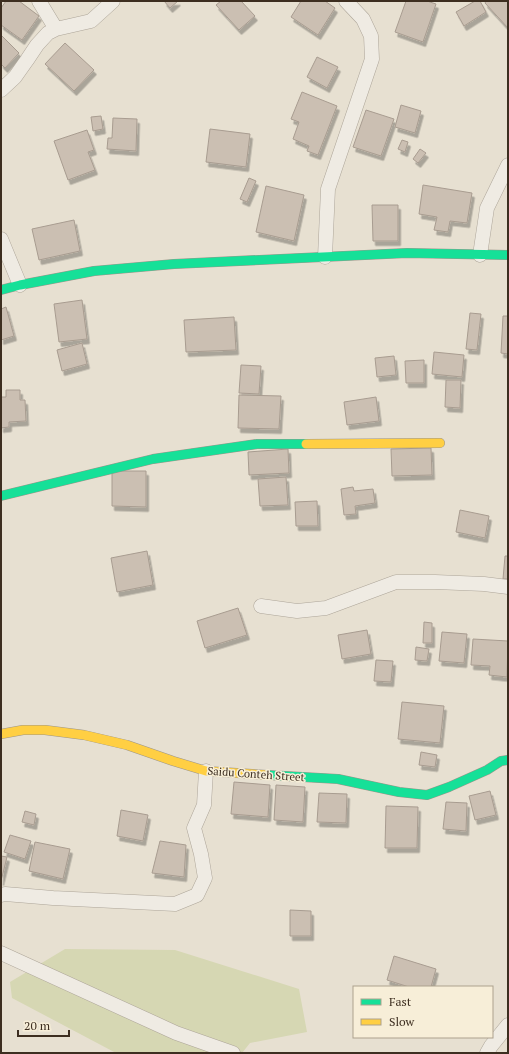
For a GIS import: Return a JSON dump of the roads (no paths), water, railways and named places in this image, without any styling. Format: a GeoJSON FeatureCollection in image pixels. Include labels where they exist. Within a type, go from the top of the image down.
{"type":"FeatureCollection","features":[{"type":"Feature","properties":{"kind":"street"},"geometry":{"type":"LineString","coordinates":[[39,1],[56,29]]}},
{"type":"Feature","properties":{"kind":"street"},"geometry":{"type":"LineString","coordinates":[[1,90],[14,77],[37,45],[48,33],[56,29],[90,21],[113,1]]}},
{"type":"Feature","properties":{"kind":"street"},"geometry":{"type":"LineString","coordinates":[[325,257],[328,190],[372,59],[371,36],[363,19],[346,1]]}},
{"type":"Feature","properties":{"kind":"street"},"geometry":{"type":"LineString","coordinates":[[480,255],[487,208],[508,165]]}},
{"type":"Feature","properties":{"kind":"street"},"geometry":{"type":"LineString","coordinates":[[1,239],[20,285]]}},
{"type":"Feature","properties":{"kind":"street"},"geometry":{"type":"LineString","coordinates":[[1,290],[94,271],[174,264],[407,253],[508,255]]}},
{"type":"Feature","properties":{"kind":"street"},"geometry":{"type":"LineString","coordinates":[[1,496],[153,459],[257,444],[440,443]]}},
{"type":"Feature","properties":{"kind":"street"},"geometry":{"type":"LineString","coordinates":[[261,606],[297,611],[326,608],[396,582],[442,582],[508,587]]}},
{"type":"Feature","properties":{"kind":"street","name":"Saidu Conteh Street"},"geometry":{"type":"LineString","coordinates":[[1,734],[23,730],[45,730],[84,735],[127,745],[206,771],[338,779],[399,792],[427,795],[487,770],[502,761],[508,760]]}},
{"type":"Feature","properties":{"kind":"street"},"geometry":{"type":"LineString","coordinates":[[1,895],[5,894],[175,904],[197,895],[205,878],[201,854],[194,828],[204,805],[206,771]]}},
{"type":"Feature","properties":{"kind":"street"},"geometry":{"type":"LineString","coordinates":[[1,953],[176,1033],[233,1053]]}},
{"type":"Feature","properties":{"kind":"street"},"geometry":{"type":"LineString","coordinates":[[487,1053],[508,1025]]}}]}
